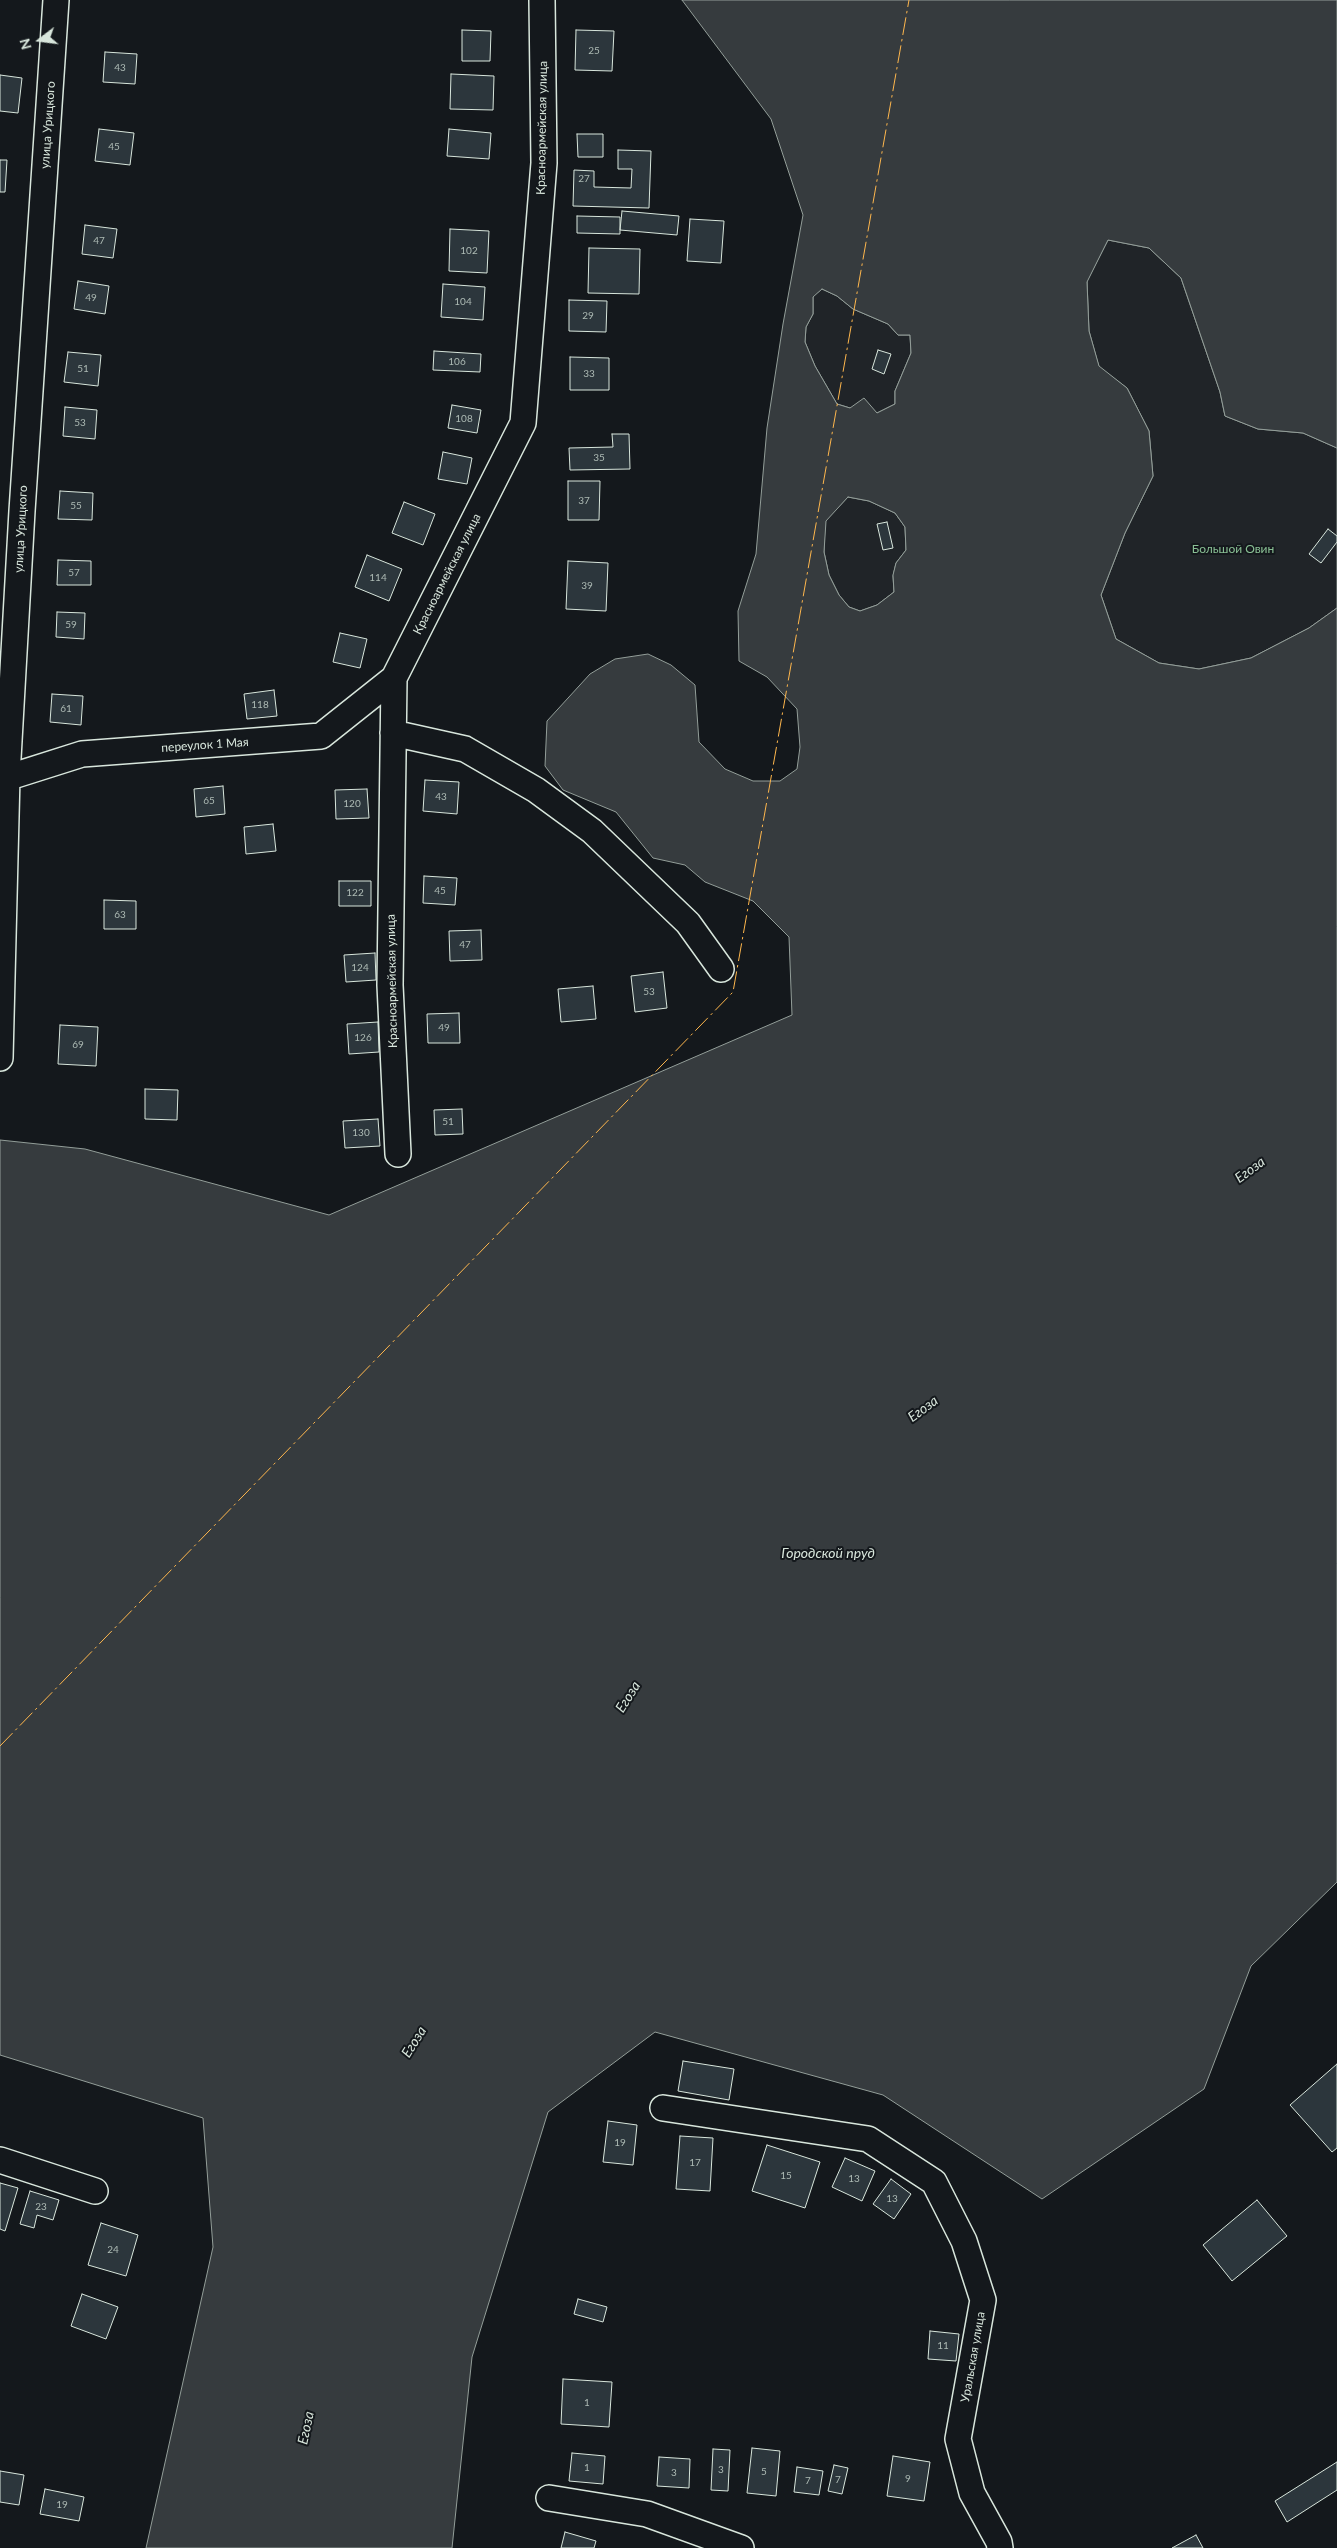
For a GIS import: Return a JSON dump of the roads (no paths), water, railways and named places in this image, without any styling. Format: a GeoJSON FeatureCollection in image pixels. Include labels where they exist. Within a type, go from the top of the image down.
{"type":"FeatureCollection","features":[{"type":"Feature","properties":{"kind":"street","name":"улица Урицкого"},"geometry":{"type":"LineString","coordinates":[[0,1058],[4,778],[56,0]]}},
{"type":"Feature","properties":{"kind":"street","name":"Красноармейская улица"},"geometry":{"type":"LineString","coordinates":[[398,1154],[390,985],[394,678],[523,423],[544,164],[542,0]]}},
{"type":"Feature","properties":{"kind":"street","name":"переулок 1 Мая"},"geometry":{"type":"LineString","coordinates":[[4,778],[82,754],[321,736],[394,678]]}},
{"type":"Feature","properties":{"kind":"street"},"geometry":{"type":"LineString","coordinates":[[393,733],[465,749],[536,790],[592,831],[688,923],[721,969]]}},
{"type":"Feature","properties":{"kind":"street","name":"Уральская улица"},"geometry":{"type":"LineString","coordinates":[[663,2108],[868,2139],[934,2182],[964,2241],[983,2300],[958,2439],[972,2493],[999,2542],[1000,2548]]}},
{"type":"Feature","properties":{"kind":"street"},"geometry":{"type":"LineString","coordinates":[[0,2160],[95,2191]]}},
{"type":"Feature","properties":{"kind":"street"},"geometry":{"type":"LineString","coordinates":[[549,2498],[647,2514],[741,2548]]}},
{"type":"Feature","properties":{"kind":"water","name":"Городской пруд"},"geometry":{"type":"Polygon","coordinates":[[[682,0],[1337,0],[1337,448],[1303,433],[1258,429],[1225,416],[1220,392],[1181,278],[1149,248],[1108,240],[1087,282],[1089,331],[1099,366],[1127,388],[1149,431],[1153,476],[1125,533],[1101,595],[1116,639],[1159,663],[1199,669],[1251,658],[1309,628],[1337,608],[1337,1882],[1251,1966],[1204,2089],[1042,2199],[883,2095],[655,2032],[548,2112],[472,2357],[452,2548],[146,2548],[213,2247],[203,2118],[0,2055],[0,1140],[85,1149],[329,1215],[792,1015],[789,937],[753,901],[705,882],[685,865],[653,858],[616,812],[563,790],[545,766],[547,721],[590,674],[615,659],[648,654],[671,665],[695,685],[699,742],[725,769],[753,781],[780,781],[797,769],[800,747],[797,709],[767,677],[739,661],[738,611],[756,554],[767,428],[783,324],[803,215],[771,119],[682,0]],[[822,289],[813,297],[813,314],[806,327],[805,342],[815,366],[837,404],[850,408],[864,398],[877,413],[895,404],[895,391],[911,353],[910,335],[898,335],[888,324],[853,309],[837,296],[822,289]],[[848,497],[826,521],[824,552],[829,575],[839,595],[849,607],[860,611],[877,605],[894,592],[893,575],[896,563],[906,550],[905,527],[895,513],[869,501],[848,497]]]}},
{"type":"Feature","properties":{"kind":"park label","name":"Большой Овин"},"geometry":{"type":"Point","coordinates":[1233,549]}},
{"type":"Feature","properties":{"kind":"water label","name":"Егоза"},"geometry":{"type":"Point","coordinates":[1250,1170]}},
{"type":"Feature","properties":{"kind":"water label","name":"Егоза"},"geometry":{"type":"Point","coordinates":[923,1409]}},
{"type":"Feature","properties":{"kind":"water label","name":"Егоза"},"geometry":{"type":"Point","coordinates":[628,1697]}},
{"type":"Feature","properties":{"kind":"water label","name":"Егоза"},"geometry":{"type":"Point","coordinates":[414,2042]}},
{"type":"Feature","properties":{"kind":"water label","name":"Егоза"},"geometry":{"type":"Point","coordinates":[306,2428]}}]}
